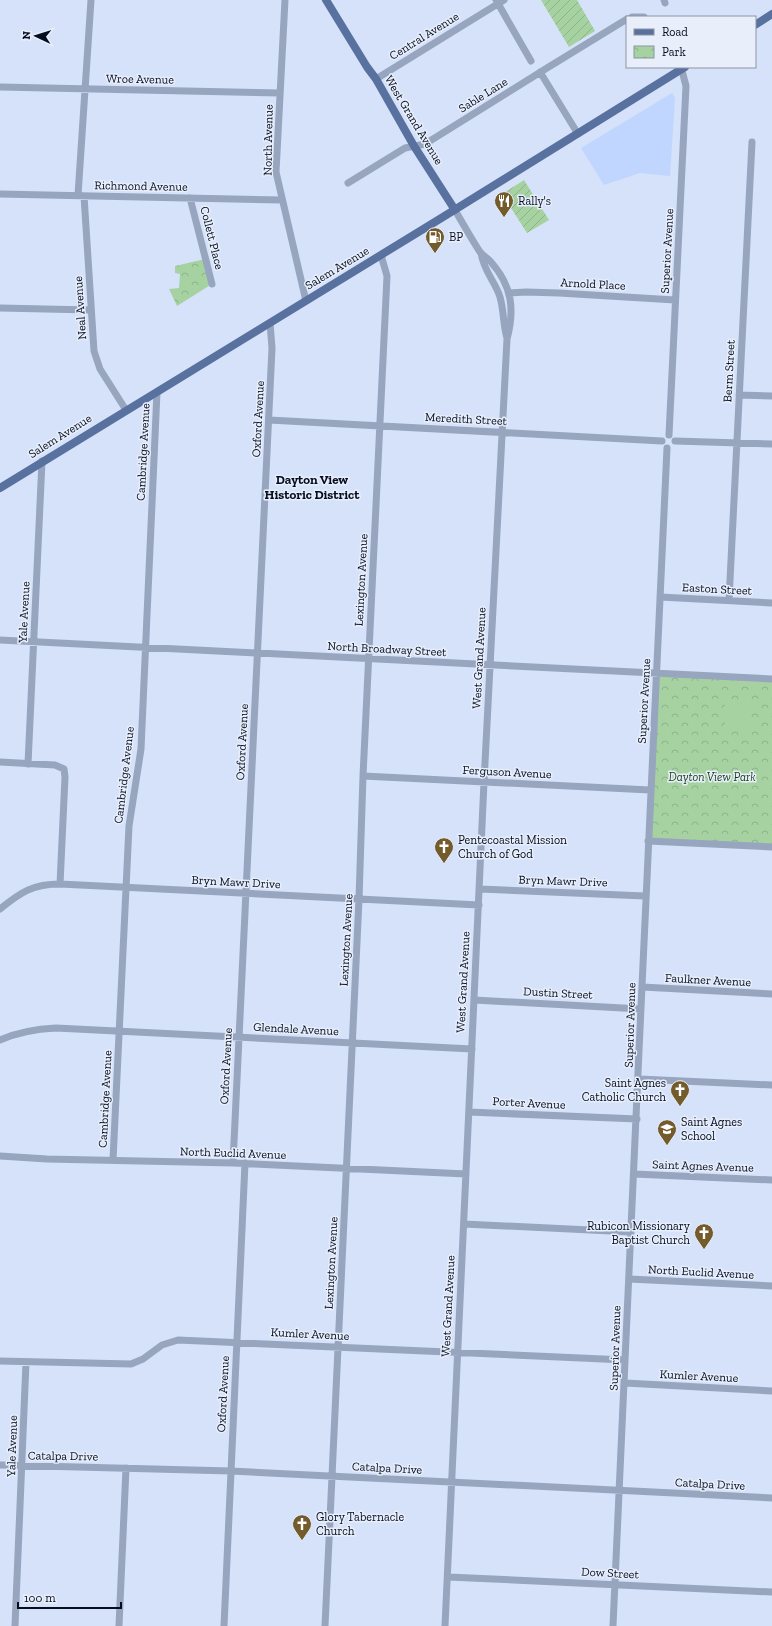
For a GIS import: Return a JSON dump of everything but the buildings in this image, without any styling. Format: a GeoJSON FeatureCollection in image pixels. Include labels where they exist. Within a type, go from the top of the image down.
{"type":"FeatureCollection","features":[{"type":"Feature","properties":{"kind":"main road","name":"West Grand Avenue"},"geometry":{"type":"LineString","coordinates":[[326,0],[376,79],[414,146],[455,210]]}},
{"type":"Feature","properties":{"kind":"main road"},"geometry":{"type":"LineString","coordinates":[[756,24],[772,14]]}},
{"type":"Feature","properties":{"kind":"main road","name":"Salem Avenue"},"geometry":{"type":"LineString","coordinates":[[0,488],[455,210],[683,68]]}},
{"type":"Feature","properties":{"kind":"street","name":"Neal Avenue"},"geometry":{"type":"LineString","coordinates":[[91,0],[81,195],[95,357],[100,369],[126,410]]}},
{"type":"Feature","properties":{"kind":"street","name":"North Avenue"},"geometry":{"type":"LineString","coordinates":[[286,0],[276,172],[306,301]]}},
{"type":"Feature","properties":{"kind":"street","name":"Central Avenue"},"geometry":{"type":"LineString","coordinates":[[376,79],[499,1]]}},
{"type":"Feature","properties":{"kind":"street"},"geometry":{"type":"LineString","coordinates":[[499,1],[531,61]]}},
{"type":"Feature","properties":{"kind":"street","name":"Sable Lane"},"geometry":{"type":"LineString","coordinates":[[348,182],[405,148],[425,144],[626,20]]}},
{"type":"Feature","properties":{"kind":"street","name":"Superior Avenue"},"geometry":{"type":"LineString","coordinates":[[669,434],[686,93],[683,68]]}},
{"type":"Feature","properties":{"kind":"street"},"geometry":{"type":"LineString","coordinates":[[540,72],[578,134]]}},
{"type":"Feature","properties":{"kind":"street","name":"Wroe Avenue"},"geometry":{"type":"LineString","coordinates":[[0,87],[280,93]]}},
{"type":"Feature","properties":{"kind":"street","name":"Berm Street"},"geometry":{"type":"LineString","coordinates":[[729,600],[752,142]]}},
{"type":"Feature","properties":{"kind":"street","name":"Richmond Avenue"},"geometry":{"type":"LineString","coordinates":[[0,194],[282,200]]}},
{"type":"Feature","properties":{"kind":"street","name":"Collett Place"},"geometry":{"type":"LineString","coordinates":[[190,198],[212,284]]}},
{"type":"Feature","properties":{"kind":"street","name":"West Grand Avenue"},"geometry":{"type":"LineString","coordinates":[[455,210],[481,253],[487,274],[499,295],[507,339]]}},
{"type":"Feature","properties":{"kind":"street","name":"West Grand Avenue"},"geometry":{"type":"LineString","coordinates":[[445,1626],[484,782],[507,339],[511,323],[509,293],[491,261],[481,253]]}},
{"type":"Feature","properties":{"kind":"street","name":"Lexington Avenue"},"geometry":{"type":"LineString","coordinates":[[325,1626],[359,899],[368,659],[387,276],[381,255]]}},
{"type":"Feature","properties":{"kind":"street","name":"Arnold Place"},"geometry":{"type":"LineString","coordinates":[[509,293],[559,293],[675,300]]}},
{"type":"Feature","properties":{"kind":"street"},"geometry":{"type":"LineString","coordinates":[[0,308],[91,310]]}},
{"type":"Feature","properties":{"kind":"street","name":"Oxford Avenue"},"geometry":{"type":"LineString","coordinates":[[233,1163],[269,420],[272,348],[270,323]]}},
{"type":"Feature","properties":{"kind":"street","name":"Cambridge Avenue"},"geometry":{"type":"LineString","coordinates":[[113,1160],[130,812],[141,749],[157,392]]}},
{"type":"Feature","properties":{"kind":"street"},"geometry":{"type":"LineString","coordinates":[[739,395],[772,396]]}},
{"type":"Feature","properties":{"kind":"street","name":"Meredith Street"},"geometry":{"type":"LineString","coordinates":[[269,420],[662,441]]}},
{"type":"Feature","properties":{"kind":"street"},"geometry":{"type":"LineString","coordinates":[[669,434],[675,441],[673,447],[668,448],[663,446],[662,441],[664,436],[669,434]]}},
{"type":"Feature","properties":{"kind":"street"},"geometry":{"type":"LineString","coordinates":[[675,441],[772,444]]}},
{"type":"Feature","properties":{"kind":"street","name":"Superior Avenue"},"geometry":{"type":"LineString","coordinates":[[613,1626],[639,1079],[645,896],[668,448]]}},
{"type":"Feature","properties":{"kind":"street","name":"Yale Avenue"},"geometry":{"type":"LineString","coordinates":[[28,764],[42,462]]}},
{"type":"Feature","properties":{"kind":"street","name":"Easton Street"},"geometry":{"type":"LineString","coordinates":[[660,597],[772,603]]}},
{"type":"Feature","properties":{"kind":"street","name":"North Broadway Street"},"geometry":{"type":"LineString","coordinates":[[0,640],[772,679]]}},
{"type":"Feature","properties":{"kind":"street"},"geometry":{"type":"LineString","coordinates":[[0,762],[40,764],[58,766],[64,769],[60,884]]}},
{"type":"Feature","properties":{"kind":"street","name":"Ferguson Avenue"},"geometry":{"type":"LineString","coordinates":[[363,776],[650,790]]}},
{"type":"Feature","properties":{"kind":"street"},"geometry":{"type":"LineString","coordinates":[[648,841],[772,847]]}},
{"type":"Feature","properties":{"kind":"street","name":"Bryn Mawr Drive"},"geometry":{"type":"LineString","coordinates":[[0,909],[18,894],[31,888],[60,884],[479,905]]}},
{"type":"Feature","properties":{"kind":"street","name":"Bryn Mawr Drive"},"geometry":{"type":"LineString","coordinates":[[480,889],[645,896]]}},
{"type":"Feature","properties":{"kind":"street","name":"Faulkner Avenue"},"geometry":{"type":"LineString","coordinates":[[642,987],[772,994]]}},
{"type":"Feature","properties":{"kind":"street","name":"Dustin Street"},"geometry":{"type":"LineString","coordinates":[[474,1000],[641,1009]]}},
{"type":"Feature","properties":{"kind":"street","name":"Glendale Avenue"},"geometry":{"type":"LineString","coordinates":[[0,1040],[19,1033],[48,1028],[472,1049]]}},
{"type":"Feature","properties":{"kind":"street"},"geometry":{"type":"LineString","coordinates":[[639,1079],[772,1085]]}},
{"type":"Feature","properties":{"kind":"street","name":"Porter Avenue"},"geometry":{"type":"LineString","coordinates":[[469,1112],[637,1120]]}},
{"type":"Feature","properties":{"kind":"street","name":"North Euclid Avenue"},"geometry":{"type":"LineString","coordinates":[[0,1156],[47,1159],[245,1163],[466,1174]]}},
{"type":"Feature","properties":{"kind":"street","name":"Oxford Avenue"},"geometry":{"type":"LineString","coordinates":[[224,1626],[245,1163]]}},
{"type":"Feature","properties":{"kind":"street","name":"Saint Agnes Avenue"},"geometry":{"type":"LineString","coordinates":[[634,1174],[772,1180]]}},
{"type":"Feature","properties":{"kind":"street"},"geometry":{"type":"LineString","coordinates":[[464,1224],[632,1232]]}},
{"type":"Feature","properties":{"kind":"street","name":"North Euclid Avenue"},"geometry":{"type":"LineString","coordinates":[[629,1279],[772,1286]]}},
{"type":"Feature","properties":{"kind":"street","name":"Kumler Avenue"},"geometry":{"type":"LineString","coordinates":[[0,1361],[131,1364],[143,1360],[162,1345],[178,1340],[625,1360]]}},
{"type":"Feature","properties":{"kind":"street","name":"Yale Avenue"},"geometry":{"type":"LineString","coordinates":[[15,1626],[23,1466],[26,1362]]}},
{"type":"Feature","properties":{"kind":"street","name":"Kumler Avenue"},"geometry":{"type":"LineString","coordinates":[[625,1383],[772,1391]]}},
{"type":"Feature","properties":{"kind":"street","name":"Catalpa Drive"},"geometry":{"type":"LineString","coordinates":[[0,1465],[332,1476],[772,1498]]}},
{"type":"Feature","properties":{"kind":"street"},"geometry":{"type":"LineString","coordinates":[[119,1626],[126,1468]]}},
{"type":"Feature","properties":{"kind":"street","name":"Dow Street"},"geometry":{"type":"LineString","coordinates":[[448,1577],[772,1592]]}},
{"type":"Feature","properties":{"kind":"shaded area"},"geometry":{"type":"Polygon","coordinates":[[[672,93],[675,98],[670,176],[640,173],[604,185],[581,148],[672,93]]]}},
{"type":"Feature","properties":{"kind":"green space"},"geometry":{"type":"Polygon","coordinates":[[[541,0],[577,0],[595,31],[569,47],[541,0]]]}},
{"type":"Feature","properties":{"kind":"green space"},"geometry":{"type":"Polygon","coordinates":[[[524,180],[549,220],[527,233],[502,194],[524,180]]]}},
{"type":"Feature","properties":{"kind":"green space"},"geometry":{"type":"Polygon","coordinates":[[[205,259],[212,284],[177,306],[169,289],[179,288],[180,274],[175,273],[175,266],[205,259]]]}},
{"type":"Feature","properties":{"kind":"green space","name":"Dayton View Park"},"geometry":{"type":"Polygon","coordinates":[[[657,672],[772,679],[772,847],[648,841],[657,672]]]}},
{"type":"Feature","properties":{"kind":"green space"},"geometry":{"type":"Polygon","coordinates":[[[725,699],[750,700],[749,730],[725,729],[725,699]]]}},
{"type":"Feature","properties":{"kind":"place","name":"Rally's"},"geometry":{"type":"Point","coordinates":[504,218]}},
{"type":"Feature","properties":{"kind":"place","name":"BP"},"geometry":{"type":"Point","coordinates":[435,254]}},
{"type":"Feature","properties":{"kind":"place","name":"Pentecoastal Mission Church of God"},"geometry":{"type":"Point","coordinates":[444,864]}},
{"type":"Feature","properties":{"kind":"place","name":"Saint Agnes Catholic Church"},"geometry":{"type":"Point","coordinates":[680,1107]}},
{"type":"Feature","properties":{"kind":"place","name":"Saint Agnes School"},"geometry":{"type":"Point","coordinates":[667,1146]}},
{"type":"Feature","properties":{"kind":"place","name":"Rubicon Missionary Baptist Church"},"geometry":{"type":"Point","coordinates":[704,1250]}},
{"type":"Feature","properties":{"kind":"place","name":"Glory Tabernacle Church"},"geometry":{"type":"Point","coordinates":[302,1541]}},
{"type":"Feature","properties":{"kind":"district","name":"Dayton View Historic District"},"geometry":{"type":"Point","coordinates":[312,486]}}]}
